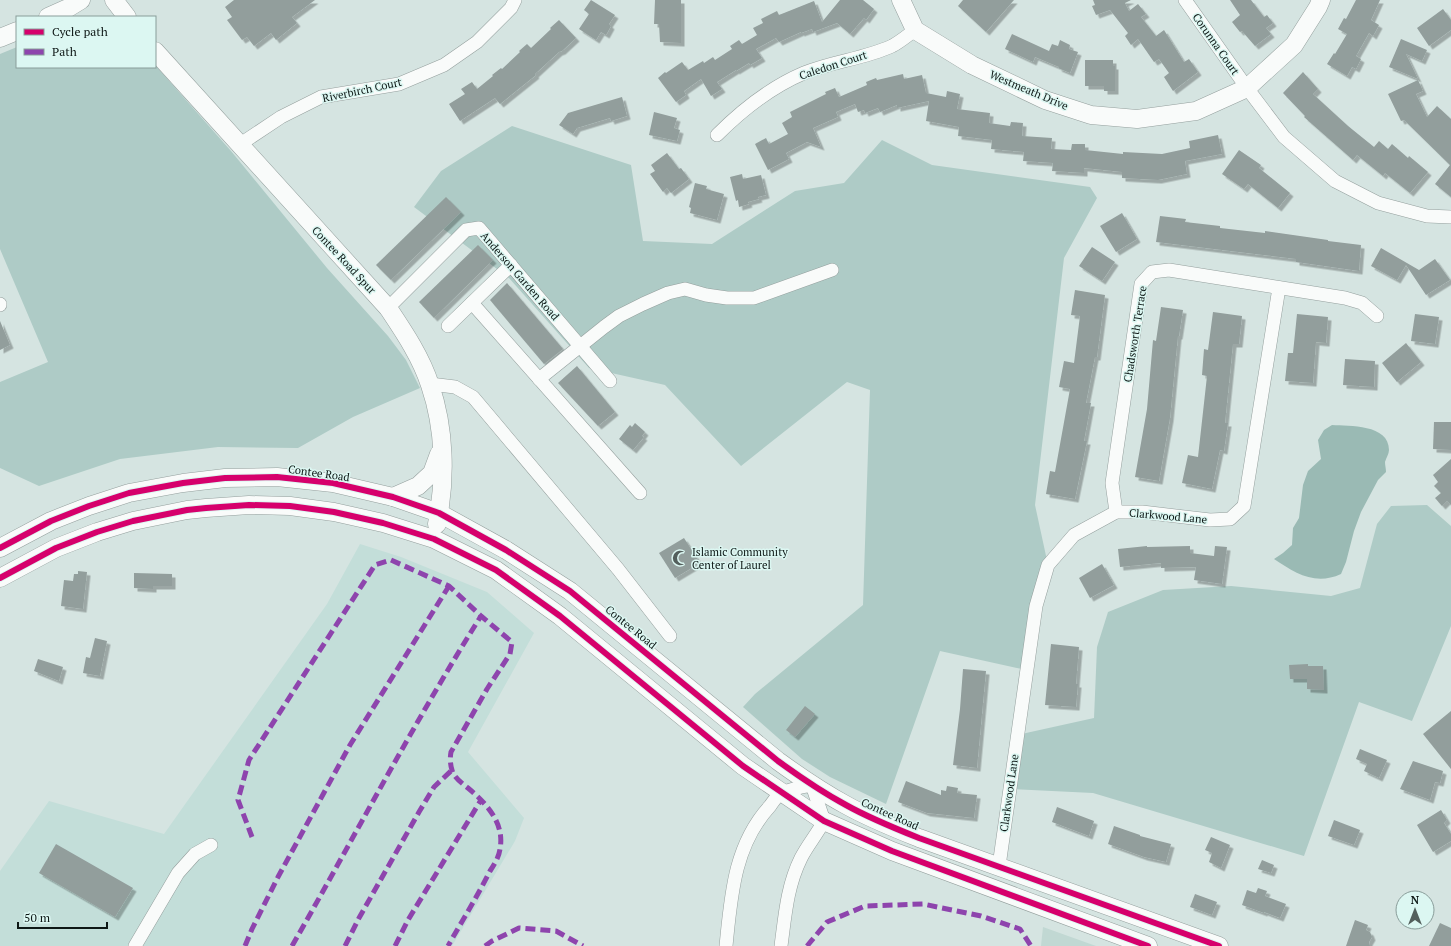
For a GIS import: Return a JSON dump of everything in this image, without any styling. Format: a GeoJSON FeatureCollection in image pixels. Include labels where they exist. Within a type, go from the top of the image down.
{"type":"FeatureCollection","features":[{"type":"Feature","properties":{"kind":"street"},"geometry":{"type":"LineString","coordinates":[[50,16],[81,0]]}},
{"type":"Feature","properties":{"kind":"street"},"geometry":{"type":"LineString","coordinates":[[114,0],[126,16]]}},
{"type":"Feature","properties":{"kind":"street","name":"Riverbirch Court"},"geometry":{"type":"LineString","coordinates":[[239,145],[280,117],[321,98],[399,84],[444,65],[477,42],[511,8],[515,0]]}},
{"type":"Feature","properties":{"kind":"street"},"geometry":{"type":"LineString","coordinates":[[901,0],[915,30]]}},
{"type":"Feature","properties":{"kind":"street","name":"Corunna Court"},"geometry":{"type":"LineString","coordinates":[[1185,0],[1247,88],[1284,137],[1335,181],[1378,203],[1427,216],[1451,217]]}},
{"type":"Feature","properties":{"kind":"street","name":"Westmeath Drive"},"geometry":{"type":"LineString","coordinates":[[915,30],[972,65],[1045,100],[1091,115],[1137,119],[1196,112],[1247,88],[1294,45],[1321,0]]}},
{"type":"Feature","properties":{"kind":"street"},"geometry":{"type":"LineString","coordinates":[[0,38],[16,30]]}},
{"type":"Feature","properties":{"kind":"street","name":"Caledon Court"},"geometry":{"type":"LineString","coordinates":[[717,135],[736,116],[775,87],[804,73],[839,61],[893,46],[915,30]]}},
{"type":"Feature","properties":{"kind":"street","name":"Contee Road Spur"},"geometry":{"type":"LineString","coordinates":[[156,52],[388,308],[412,345],[430,384],[439,422],[442,447],[442,477],[439,513],[434,539]]}},
{"type":"Feature","properties":{"kind":"street","name":"Anderson Garden Road"},"geometry":{"type":"LineString","coordinates":[[388,308],[466,230],[479,228],[610,381]]}},
{"type":"Feature","properties":{"kind":"street"},"geometry":{"type":"LineString","coordinates":[[448,326],[511,265]]}},
{"type":"Feature","properties":{"kind":"street"},"geometry":{"type":"LineString","coordinates":[[539,379],[619,316],[668,293],[685,289],[706,295],[727,298],[754,298],[832,270]]}},
{"type":"Feature","properties":{"kind":"street","name":"Chadsworth Terrace"},"geometry":{"type":"LineString","coordinates":[[1116,512],[1112,483],[1141,284],[1152,272],[1169,270],[1345,298],[1362,303],[1377,316]]}},
{"type":"Feature","properties":{"kind":"street","name":"Clarkwood Lane"},"geometry":{"type":"LineString","coordinates":[[999,866],[1036,606],[1048,566],[1074,535],[1116,512],[1142,512],[1230,519],[1244,506],[1279,288]]}},
{"type":"Feature","properties":{"kind":"street"},"geometry":{"type":"LineString","coordinates":[[472,303],[640,494]]}},
{"type":"Feature","properties":{"kind":"street","name":"Contee Road"},"geometry":{"type":"LineString","coordinates":[[430,384],[455,387],[473,397],[618,569],[670,636]]}},
{"type":"Feature","properties":{"kind":"street"},"geometry":{"type":"LineString","coordinates":[[393,497],[418,486],[432,473],[442,447]]}},
{"type":"Feature","properties":{"kind":"street","name":"Contee Road"},"geometry":{"type":"LineString","coordinates":[[0,548],[51,521],[89,506],[129,493],[225,478],[277,478],[333,483],[393,497],[439,513],[506,550],[570,591],[778,761],[812,785],[844,804],[873,819],[919,838],[1219,946]]}},
{"type":"Feature","properties":{"kind":"street"},"geometry":{"type":"LineString","coordinates":[[0,578],[56,548],[97,532],[133,521],[187,510],[206,508],[249,505],[290,506],[334,512],[383,523],[434,539],[496,570],[560,616],[743,766],[824,821],[892,851],[1148,946]]}},
{"type":"Feature","properties":{"kind":"street"},"geometry":{"type":"LineString","coordinates":[[726,946],[734,876],[742,850],[762,814],[781,793],[812,785],[824,821]]}},
{"type":"Feature","properties":{"kind":"street"},"geometry":{"type":"LineString","coordinates":[[781,946],[787,897],[792,878],[801,856],[824,821]]}},
{"type":"Feature","properties":{"kind":"street"},"geometry":{"type":"LineString","coordinates":[[135,946],[178,872],[195,854],[211,845]]}},
{"type":"Feature","properties":{"kind":"shaded area"},"geometry":{"type":"Polygon","coordinates":[[[16,47],[16,68],[156,68],[156,66],[231,151],[327,268],[388,336],[406,360],[420,388],[353,417],[298,448],[218,447],[120,459],[39,486],[0,468],[0,382],[48,362],[0,249],[0,54],[16,47]]]}},
{"type":"Feature","properties":{"kind":"shaded area"},"geometry":{"type":"Polygon","coordinates":[[[512,126],[631,165],[643,241],[712,244],[795,191],[844,183],[882,140],[932,165],[1090,187],[1097,198],[1064,258],[1035,505],[1048,565],[1026,670],[940,651],[886,804],[830,777],[802,759],[743,707],[755,694],[863,605],[870,390],[847,382],[741,466],[665,385],[589,368],[509,278],[414,207],[441,171],[512,126]]]}},
{"type":"Feature","properties":{"kind":"shaded area"},"geometry":{"type":"Polygon","coordinates":[[[1332,425],[1358,426],[1375,431],[1382,435],[1387,442],[1389,452],[1385,462],[1386,472],[1378,480],[1361,512],[1341,574],[1323,579],[1298,573],[1274,559],[1292,545],[1293,528],[1299,518],[1303,485],[1308,471],[1321,459],[1318,440],[1324,430],[1332,425]]]}},
{"type":"Feature","properties":{"kind":"shaded area"},"geometry":{"type":"Polygon","coordinates":[[[1427,505],[1451,526],[1451,626],[1412,721],[1359,702],[1304,856],[1093,793],[1010,789],[1017,735],[1094,718],[1097,647],[1108,612],[1163,590],[1231,586],[1331,596],[1360,588],[1377,524],[1391,506],[1427,505]]]}},
{"type":"Feature","properties":{"kind":"shaded area"},"geometry":{"type":"Polygon","coordinates":[[[360,544],[401,557],[487,592],[534,633],[468,752],[524,818],[515,841],[452,946],[0,946],[0,871],[49,801],[164,834],[327,604],[360,544]]]}},
{"type":"Feature","properties":{"kind":"shaded area"},"geometry":{"type":"Polygon","coordinates":[[[1043,927],[1096,946],[1041,946],[1043,927]]]}},
{"type":"Feature","properties":{"kind":"building"},"geometry":{"type":"Polygon","coordinates":[[[234,0],[315,0],[292,17],[297,23],[276,40],[271,33],[254,46],[247,37],[242,40],[227,20],[232,17],[225,7],[234,0]]]}},
{"type":"Feature","properties":{"kind":"building"},"geometry":{"type":"Polygon","coordinates":[[[591,0],[615,15],[609,24],[611,26],[606,35],[601,32],[596,40],[579,29],[589,14],[584,10],[591,0]]]}},
{"type":"Feature","properties":{"kind":"building"},"geometry":{"type":"Polygon","coordinates":[[[655,0],[681,0],[681,43],[660,42],[659,24],[654,24],[655,0]]]}},
{"type":"Feature","properties":{"kind":"building"},"geometry":{"type":"Polygon","coordinates":[[[840,0],[863,0],[874,9],[866,20],[864,18],[850,34],[837,23],[813,32],[812,29],[801,32],[779,42],[776,38],[756,49],[762,58],[750,65],[749,63],[717,82],[722,89],[711,96],[701,79],[684,91],[686,95],[676,102],[658,78],[682,62],[688,70],[713,57],[715,60],[732,49],[730,46],[739,40],[742,44],[757,35],[753,28],[763,23],[761,19],[777,11],[779,15],[814,1],[822,22],[840,0]]]}},
{"type":"Feature","properties":{"kind":"building"},"geometry":{"type":"Polygon","coordinates":[[[963,0],[1014,0],[986,32],[958,6],[963,0]]]}},
{"type":"Feature","properties":{"kind":"building"},"geometry":{"type":"Polygon","coordinates":[[[1093,0],[1131,0],[1125,3],[1129,11],[1138,4],[1146,14],[1141,17],[1156,36],[1164,30],[1184,62],[1189,59],[1198,72],[1173,91],[1164,77],[1169,73],[1159,59],[1154,62],[1138,39],[1131,45],[1125,36],[1128,33],[1110,10],[1096,15],[1092,6],[1095,5],[1093,0]]]}},
{"type":"Feature","properties":{"kind":"building"},"geometry":{"type":"Polygon","coordinates":[[[1230,0],[1251,0],[1264,17],[1267,15],[1273,23],[1266,28],[1271,34],[1255,46],[1232,22],[1240,15],[1230,0]]]}},
{"type":"Feature","properties":{"kind":"building"},"geometry":{"type":"Polygon","coordinates":[[[1356,0],[1380,0],[1371,20],[1379,25],[1373,36],[1369,33],[1356,56],[1361,59],[1356,69],[1352,67],[1347,76],[1327,64],[1347,34],[1338,29],[1344,18],[1346,19],[1356,0]]]}},
{"type":"Feature","properties":{"kind":"building"},"geometry":{"type":"Polygon","coordinates":[[[1443,9],[1451,20],[1451,30],[1429,46],[1417,28],[1443,9]]]}},
{"type":"Feature","properties":{"kind":"building"},"geometry":{"type":"Polygon","coordinates":[[[559,20],[576,38],[535,74],[536,75],[500,104],[495,98],[460,121],[449,104],[465,94],[461,89],[472,82],[477,89],[493,76],[492,75],[501,68],[502,69],[527,44],[531,48],[559,20]]]}},
{"type":"Feature","properties":{"kind":"building"},"geometry":{"type":"Polygon","coordinates":[[[1012,34],[1049,51],[1052,44],[1058,46],[1060,40],[1070,45],[1069,49],[1078,52],[1070,73],[1035,57],[1033,62],[1005,49],[1012,34]]]}},
{"type":"Feature","properties":{"kind":"building"},"geometry":{"type":"Polygon","coordinates":[[[1401,39],[1427,50],[1422,61],[1406,54],[1418,79],[1389,67],[1401,39]]]}},
{"type":"Feature","properties":{"kind":"building"},"geometry":{"type":"Polygon","coordinates":[[[1085,60],[1113,60],[1113,66],[1115,66],[1115,91],[1104,91],[1104,86],[1085,86],[1085,60]]]}},
{"type":"Feature","properties":{"kind":"building"},"geometry":{"type":"Polygon","coordinates":[[[1303,72],[1318,89],[1313,94],[1348,126],[1374,147],[1379,141],[1388,149],[1392,144],[1408,158],[1409,156],[1428,172],[1410,193],[1385,173],[1383,176],[1357,155],[1353,160],[1304,117],[1305,116],[1283,93],[1303,72]]]}},
{"type":"Feature","properties":{"kind":"building"},"geometry":{"type":"Polygon","coordinates":[[[903,74],[904,79],[922,75],[926,93],[946,97],[947,91],[960,94],[957,109],[990,113],[989,123],[1010,126],[1011,122],[1023,123],[1022,136],[1052,138],[1051,149],[1071,150],[1072,144],[1085,144],[1085,150],[1123,154],[1123,152],[1162,154],[1190,148],[1189,141],[1218,135],[1222,154],[1185,161],[1187,174],[1158,180],[1122,178],[1122,172],[1084,168],[1084,173],[1052,171],[1053,163],[1023,161],[1024,152],[991,149],[992,140],[958,136],[959,127],[926,121],[929,101],[897,108],[897,105],[880,112],[878,108],[865,113],[864,110],[858,112],[855,104],[836,112],[838,117],[813,128],[821,147],[807,142],[786,153],[789,159],[768,170],[755,144],[766,138],[769,144],[788,134],[782,123],[792,117],[790,112],[835,88],[839,97],[867,85],[866,82],[876,78],[877,80],[903,74]]]}},
{"type":"Feature","properties":{"kind":"building"},"geometry":{"type":"Polygon","coordinates":[[[1418,80],[1423,91],[1416,94],[1427,117],[1437,106],[1451,119],[1451,197],[1435,184],[1450,165],[1404,120],[1401,121],[1388,94],[1418,80]]]}},
{"type":"Feature","properties":{"kind":"building"},"geometry":{"type":"Polygon","coordinates":[[[622,97],[627,116],[611,121],[610,118],[577,128],[573,134],[559,125],[568,113],[622,97]]]}},
{"type":"Feature","properties":{"kind":"building"},"geometry":{"type":"Polygon","coordinates":[[[654,112],[677,118],[674,128],[680,130],[677,141],[649,135],[654,112]]]}},
{"type":"Feature","properties":{"kind":"building"},"geometry":{"type":"Polygon","coordinates":[[[1239,150],[1261,165],[1259,168],[1290,193],[1278,208],[1248,184],[1244,189],[1222,174],[1239,150]]]}},
{"type":"Feature","properties":{"kind":"building"},"geometry":{"type":"Polygon","coordinates":[[[667,153],[689,179],[671,193],[667,188],[663,192],[650,174],[655,171],[651,165],[667,153]]]}},
{"type":"Feature","properties":{"kind":"building"},"geometry":{"type":"Polygon","coordinates":[[[742,174],[743,179],[761,175],[766,195],[758,197],[759,199],[748,202],[749,204],[739,207],[730,177],[742,174]]]}},
{"type":"Feature","properties":{"kind":"building"},"geometry":{"type":"Polygon","coordinates":[[[695,183],[707,186],[706,189],[724,194],[717,220],[690,213],[691,208],[689,207],[695,183]]]}},
{"type":"Feature","properties":{"kind":"building"},"geometry":{"type":"Polygon","coordinates":[[[446,197],[461,212],[391,280],[376,265],[446,197]]]}},
{"type":"Feature","properties":{"kind":"building"},"geometry":{"type":"Polygon","coordinates":[[[1122,213],[1137,239],[1116,252],[1100,226],[1122,213]]]}},
{"type":"Feature","properties":{"kind":"building"},"geometry":{"type":"Polygon","coordinates":[[[1160,216],[1186,219],[1185,222],[1220,226],[1220,228],[1265,233],[1265,231],[1361,245],[1359,271],[1296,262],[1296,259],[1156,242],[1160,216]]]}},
{"type":"Feature","properties":{"kind":"building"},"geometry":{"type":"Polygon","coordinates":[[[478,245],[493,260],[434,318],[419,302],[478,245]]]}},
{"type":"Feature","properties":{"kind":"building"},"geometry":{"type":"Polygon","coordinates":[[[1092,247],[1115,262],[1102,281],[1079,266],[1092,247]]]}},
{"type":"Feature","properties":{"kind":"building"},"geometry":{"type":"Polygon","coordinates":[[[1381,248],[1419,270],[1435,259],[1450,280],[1426,295],[1406,265],[1397,280],[1371,266],[1381,248]]]}},
{"type":"Feature","properties":{"kind":"building"},"geometry":{"type":"Polygon","coordinates":[[[507,283],[563,349],[544,364],[490,300],[507,283]]]}},
{"type":"Feature","properties":{"kind":"building"},"geometry":{"type":"Polygon","coordinates":[[[1075,290],[1105,295],[1097,357],[1095,357],[1086,403],[1091,403],[1084,441],[1087,441],[1075,499],[1046,494],[1050,471],[1055,472],[1070,389],[1059,387],[1064,361],[1074,363],[1080,316],[1071,315],[1075,290]]]}},
{"type":"Feature","properties":{"kind":"building"},"geometry":{"type":"Polygon","coordinates":[[[1161,307],[1183,310],[1178,336],[1170,418],[1159,481],[1135,477],[1147,409],[1153,340],[1156,341],[1161,307]]]}},
{"type":"Feature","properties":{"kind":"building"},"geometry":{"type":"Polygon","coordinates":[[[1213,312],[1242,316],[1239,344],[1233,344],[1225,423],[1228,423],[1224,451],[1220,450],[1212,489],[1182,483],[1188,455],[1198,457],[1207,376],[1202,375],[1204,349],[1208,350],[1213,312]]]}},
{"type":"Feature","properties":{"kind":"building"},"geometry":{"type":"Polygon","coordinates":[[[1297,314],[1328,317],[1326,343],[1316,342],[1313,383],[1285,381],[1288,353],[1293,353],[1297,314]]]}},
{"type":"Feature","properties":{"kind":"building"},"geometry":{"type":"Polygon","coordinates":[[[1415,314],[1439,317],[1435,344],[1411,341],[1415,314]]]}},
{"type":"Feature","properties":{"kind":"building"},"geometry":{"type":"Polygon","coordinates":[[[0,321],[10,345],[0,350],[0,321]]]}},
{"type":"Feature","properties":{"kind":"building"},"geometry":{"type":"Polygon","coordinates":[[[1406,343],[1421,362],[1397,382],[1382,363],[1406,343]]]}},
{"type":"Feature","properties":{"kind":"building"},"geometry":{"type":"Polygon","coordinates":[[[1345,359],[1375,361],[1374,387],[1343,385],[1345,359]]]}},
{"type":"Feature","properties":{"kind":"building"},"geometry":{"type":"Polygon","coordinates":[[[577,366],[615,412],[598,426],[558,383],[577,366]]]}},
{"type":"Feature","properties":{"kind":"building"},"geometry":{"type":"Polygon","coordinates":[[[1434,422],[1451,422],[1451,450],[1433,449],[1434,422]]]}},
{"type":"Feature","properties":{"kind":"building"},"geometry":{"type":"Polygon","coordinates":[[[635,423],[645,432],[642,436],[644,437],[633,450],[619,439],[630,425],[632,427],[635,423]]]}},
{"type":"Feature","properties":{"kind":"building"},"geometry":{"type":"Polygon","coordinates":[[[1451,459],[1451,505],[1447,501],[1442,506],[1435,498],[1441,493],[1434,486],[1438,482],[1433,475],[1451,459]]]}},
{"type":"Feature","properties":{"kind":"building","name":"Islamic Community Center of Laurel"},"geometry":{"type":"Polygon","coordinates":[[[684,538],[700,563],[675,578],[659,553],[684,538]]]}},
{"type":"Feature","properties":{"kind":"building"},"geometry":{"type":"Polygon","coordinates":[[[1147,546],[1190,546],[1190,553],[1214,556],[1215,546],[1227,547],[1222,584],[1194,580],[1196,567],[1161,568],[1161,563],[1120,567],[1118,549],[1147,546]]]}},
{"type":"Feature","properties":{"kind":"building"},"geometry":{"type":"Polygon","coordinates":[[[1102,564],[1114,585],[1090,598],[1079,578],[1102,564]]]}},
{"type":"Feature","properties":{"kind":"building"},"geometry":{"type":"Polygon","coordinates":[[[78,571],[87,572],[83,609],[61,606],[64,580],[73,581],[74,574],[78,574],[78,571]]]}},
{"type":"Feature","properties":{"kind":"building"},"geometry":{"type":"Polygon","coordinates":[[[134,573],[172,574],[172,586],[153,586],[153,589],[134,588],[134,573]]]}},
{"type":"Feature","properties":{"kind":"building"},"geometry":{"type":"Polygon","coordinates":[[[95,638],[107,641],[100,676],[83,673],[86,657],[90,658],[95,638]]]}},
{"type":"Feature","properties":{"kind":"building"},"geometry":{"type":"Polygon","coordinates":[[[1051,644],[1079,647],[1076,707],[1045,705],[1051,644]]]}},
{"type":"Feature","properties":{"kind":"building"},"geometry":{"type":"Polygon","coordinates":[[[38,659],[63,667],[59,681],[34,671],[38,659]]]}},
{"type":"Feature","properties":{"kind":"building"},"geometry":{"type":"Polygon","coordinates":[[[1308,664],[1308,666],[1323,666],[1324,690],[1307,689],[1307,679],[1290,679],[1289,665],[1308,664]]]}},
{"type":"Feature","properties":{"kind":"building"},"geometry":{"type":"Polygon","coordinates":[[[963,669],[986,671],[977,768],[953,765],[963,669]]]}},
{"type":"Feature","properties":{"kind":"building"},"geometry":{"type":"Polygon","coordinates":[[[805,706],[815,714],[795,737],[786,730],[805,706]]]}},
{"type":"Feature","properties":{"kind":"building"},"geometry":{"type":"Polygon","coordinates":[[[1451,711],[1451,769],[1423,734],[1451,711]]]}},
{"type":"Feature","properties":{"kind":"building"},"geometry":{"type":"Polygon","coordinates":[[[1360,749],[1387,760],[1379,778],[1364,771],[1367,764],[1356,759],[1360,749]]]}},
{"type":"Feature","properties":{"kind":"building"},"geometry":{"type":"Polygon","coordinates":[[[1413,761],[1443,771],[1440,783],[1435,782],[1430,800],[1400,789],[1413,761]]]}},
{"type":"Feature","properties":{"kind":"building"},"geometry":{"type":"Polygon","coordinates":[[[906,781],[941,795],[941,790],[946,791],[947,786],[958,788],[957,793],[977,795],[974,818],[927,813],[898,802],[906,781]]]}},
{"type":"Feature","properties":{"kind":"building"},"geometry":{"type":"Polygon","coordinates":[[[1057,807],[1094,821],[1089,836],[1052,822],[1057,807]]]}},
{"type":"Feature","properties":{"kind":"building"},"geometry":{"type":"Polygon","coordinates":[[[1441,810],[1447,820],[1444,823],[1451,834],[1451,841],[1433,852],[1417,825],[1441,810]]]}},
{"type":"Feature","properties":{"kind":"building"},"geometry":{"type":"Polygon","coordinates":[[[1334,820],[1360,830],[1354,845],[1328,836],[1334,820]]]}},
{"type":"Feature","properties":{"kind":"building"},"geometry":{"type":"Polygon","coordinates":[[[1114,826],[1140,836],[1171,844],[1166,862],[1144,857],[1108,844],[1114,826]]]}},
{"type":"Feature","properties":{"kind":"building"},"geometry":{"type":"Polygon","coordinates":[[[1211,837],[1230,845],[1221,868],[1209,862],[1212,853],[1205,850],[1211,837]]]}},
{"type":"Feature","properties":{"kind":"building"},"geometry":{"type":"Polygon","coordinates":[[[56,844],[133,888],[115,917],[39,873],[56,844]]]}},
{"type":"Feature","properties":{"kind":"building"},"geometry":{"type":"Polygon","coordinates":[[[1262,860],[1274,865],[1271,873],[1258,869],[1262,860]]]}},
{"type":"Feature","properties":{"kind":"building"},"geometry":{"type":"Polygon","coordinates":[[[1258,888],[1267,891],[1265,896],[1286,904],[1280,918],[1242,905],[1247,890],[1256,893],[1258,888]]]}},
{"type":"Feature","properties":{"kind":"building"},"geometry":{"type":"Polygon","coordinates":[[[1195,894],[1217,902],[1212,915],[1190,907],[1195,894]]]}},
{"type":"Feature","properties":{"kind":"building"},"geometry":{"type":"Polygon","coordinates":[[[1355,920],[1368,925],[1366,930],[1370,932],[1372,937],[1369,942],[1370,946],[1346,946],[1355,920]]]}},
{"type":"Feature","properties":{"kind":"building"},"geometry":{"type":"Polygon","coordinates":[[[1440,923],[1451,928],[1451,946],[1429,946],[1440,923]]]}},
{"type":"Feature","properties":{"kind":"marked path"},"geometry":{"type":"LineString","coordinates":[[252,837],[238,800],[249,760],[375,565],[391,560],[449,586],[512,642],[510,654],[487,689],[451,752],[450,758],[454,775],[475,794],[493,814],[500,831],[501,840],[496,861],[448,946]]}},
{"type":"Feature","properties":{"kind":"marked path"},"geometry":{"type":"LineString","coordinates":[[245,946],[278,877],[350,745],[449,586]]}},
{"type":"Feature","properties":{"kind":"marked path"},"geometry":{"type":"LineString","coordinates":[[292,946],[408,739],[481,616]]}},
{"type":"Feature","properties":{"kind":"marked path"},"geometry":{"type":"LineString","coordinates":[[345,946],[359,918],[434,787],[452,770]]}},
{"type":"Feature","properties":{"kind":"marked path"},"geometry":{"type":"LineString","coordinates":[[395,946],[408,920],[481,800]]}},
{"type":"Feature","properties":{"kind":"marked path"},"geometry":{"type":"LineString","coordinates":[[807,946],[827,922],[865,906],[923,904],[981,916],[1020,929],[1031,946]]}},
{"type":"Feature","properties":{"kind":"marked path"},"geometry":{"type":"LineString","coordinates":[[485,946],[519,928],[556,931],[583,946]]}},
{"type":"Feature","properties":{"kind":"cycle path"},"geometry":{"type":"LineString","coordinates":[[0,548],[51,521],[89,506],[129,493],[183,483],[225,478],[277,477],[333,483],[393,497],[439,513],[506,550],[570,591],[778,761],[820,790],[855,810],[919,838],[1219,946]]}},
{"type":"Feature","properties":{"kind":"cycle path"},"geometry":{"type":"LineString","coordinates":[[0,578],[56,548],[97,532],[133,521],[187,510],[206,508],[249,505],[290,506],[334,512],[383,523],[434,539],[496,570],[560,616],[743,766],[824,821],[892,851],[1148,946]]}},
{"type":"Feature","properties":{"kind":"place","name":"Islamic Community Center of Laurel"},"geometry":{"type":"Point","coordinates":[680,558]}}]}
